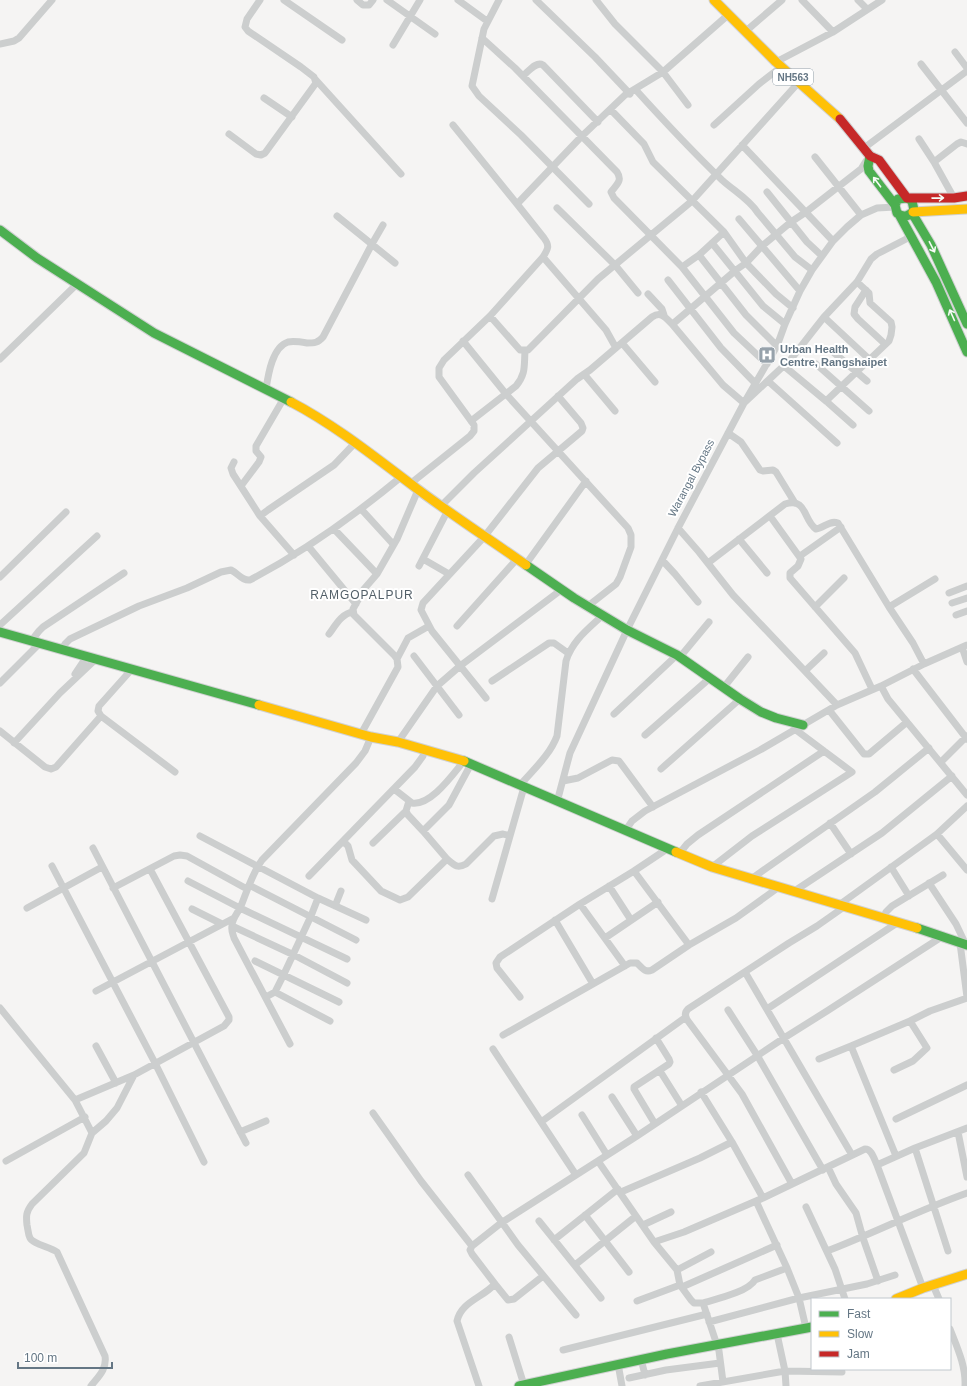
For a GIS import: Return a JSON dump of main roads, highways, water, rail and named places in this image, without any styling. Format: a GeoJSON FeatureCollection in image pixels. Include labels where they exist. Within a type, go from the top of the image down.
{"type":"FeatureCollection","features":[{"type":"Feature","properties":{"kind":"main road","name":"NH563"},"geometry":{"type":"LineString","coordinates":[[714,0],[779,64],[837,115],[870,156],[879,160],[908,198],[912,201],[914,205],[913,212],[931,245],[967,324]]}},
{"type":"Feature","properties":{"kind":"main road","name":"NH563"},"geometry":{"type":"LineString","coordinates":[[870,156],[868,166],[869,170],[895,206],[897,213],[935,276],[967,352]]}},
{"type":"Feature","properties":{"kind":"main road"},"geometry":{"type":"LineString","coordinates":[[895,206],[900,198],[954,198],[967,196]]}},
{"type":"Feature","properties":{"kind":"main road"},"geometry":{"type":"LineString","coordinates":[[900,216],[906,217],[913,212],[967,209]]}},
{"type":"Feature","properties":{"kind":"main road"},"geometry":{"type":"LineString","coordinates":[[0,230],[37,258],[154,333],[302,408],[355,443],[418,490],[484,537],[526,564],[561,590],[627,630],[679,656],[761,712],[799,727]]}},
{"type":"Feature","properties":{"kind":"main road"},"geometry":{"type":"LineString","coordinates":[[0,632],[371,737],[424,749],[467,763],[712,867],[943,936],[964,944]]}},
{"type":"Feature","properties":{"kind":"main road"},"geometry":{"type":"LineString","coordinates":[[900,1298],[923,1288],[967,1274]]}},
{"type":"Feature","properties":{"kind":"main road"},"geometry":{"type":"LineString","coordinates":[[522,1385],[641,1359],[809,1327]]}},
{"type":"Feature","properties":{"kind":"place","name":"Urban Health Centre, Rangshaipet"},"geometry":{"type":"Point","coordinates":[767,355]}},
{"type":"Feature","properties":{"kind":"district","name":"RAMGOPALPUR"},"geometry":{"type":"Point","coordinates":[362,595]}}]}
